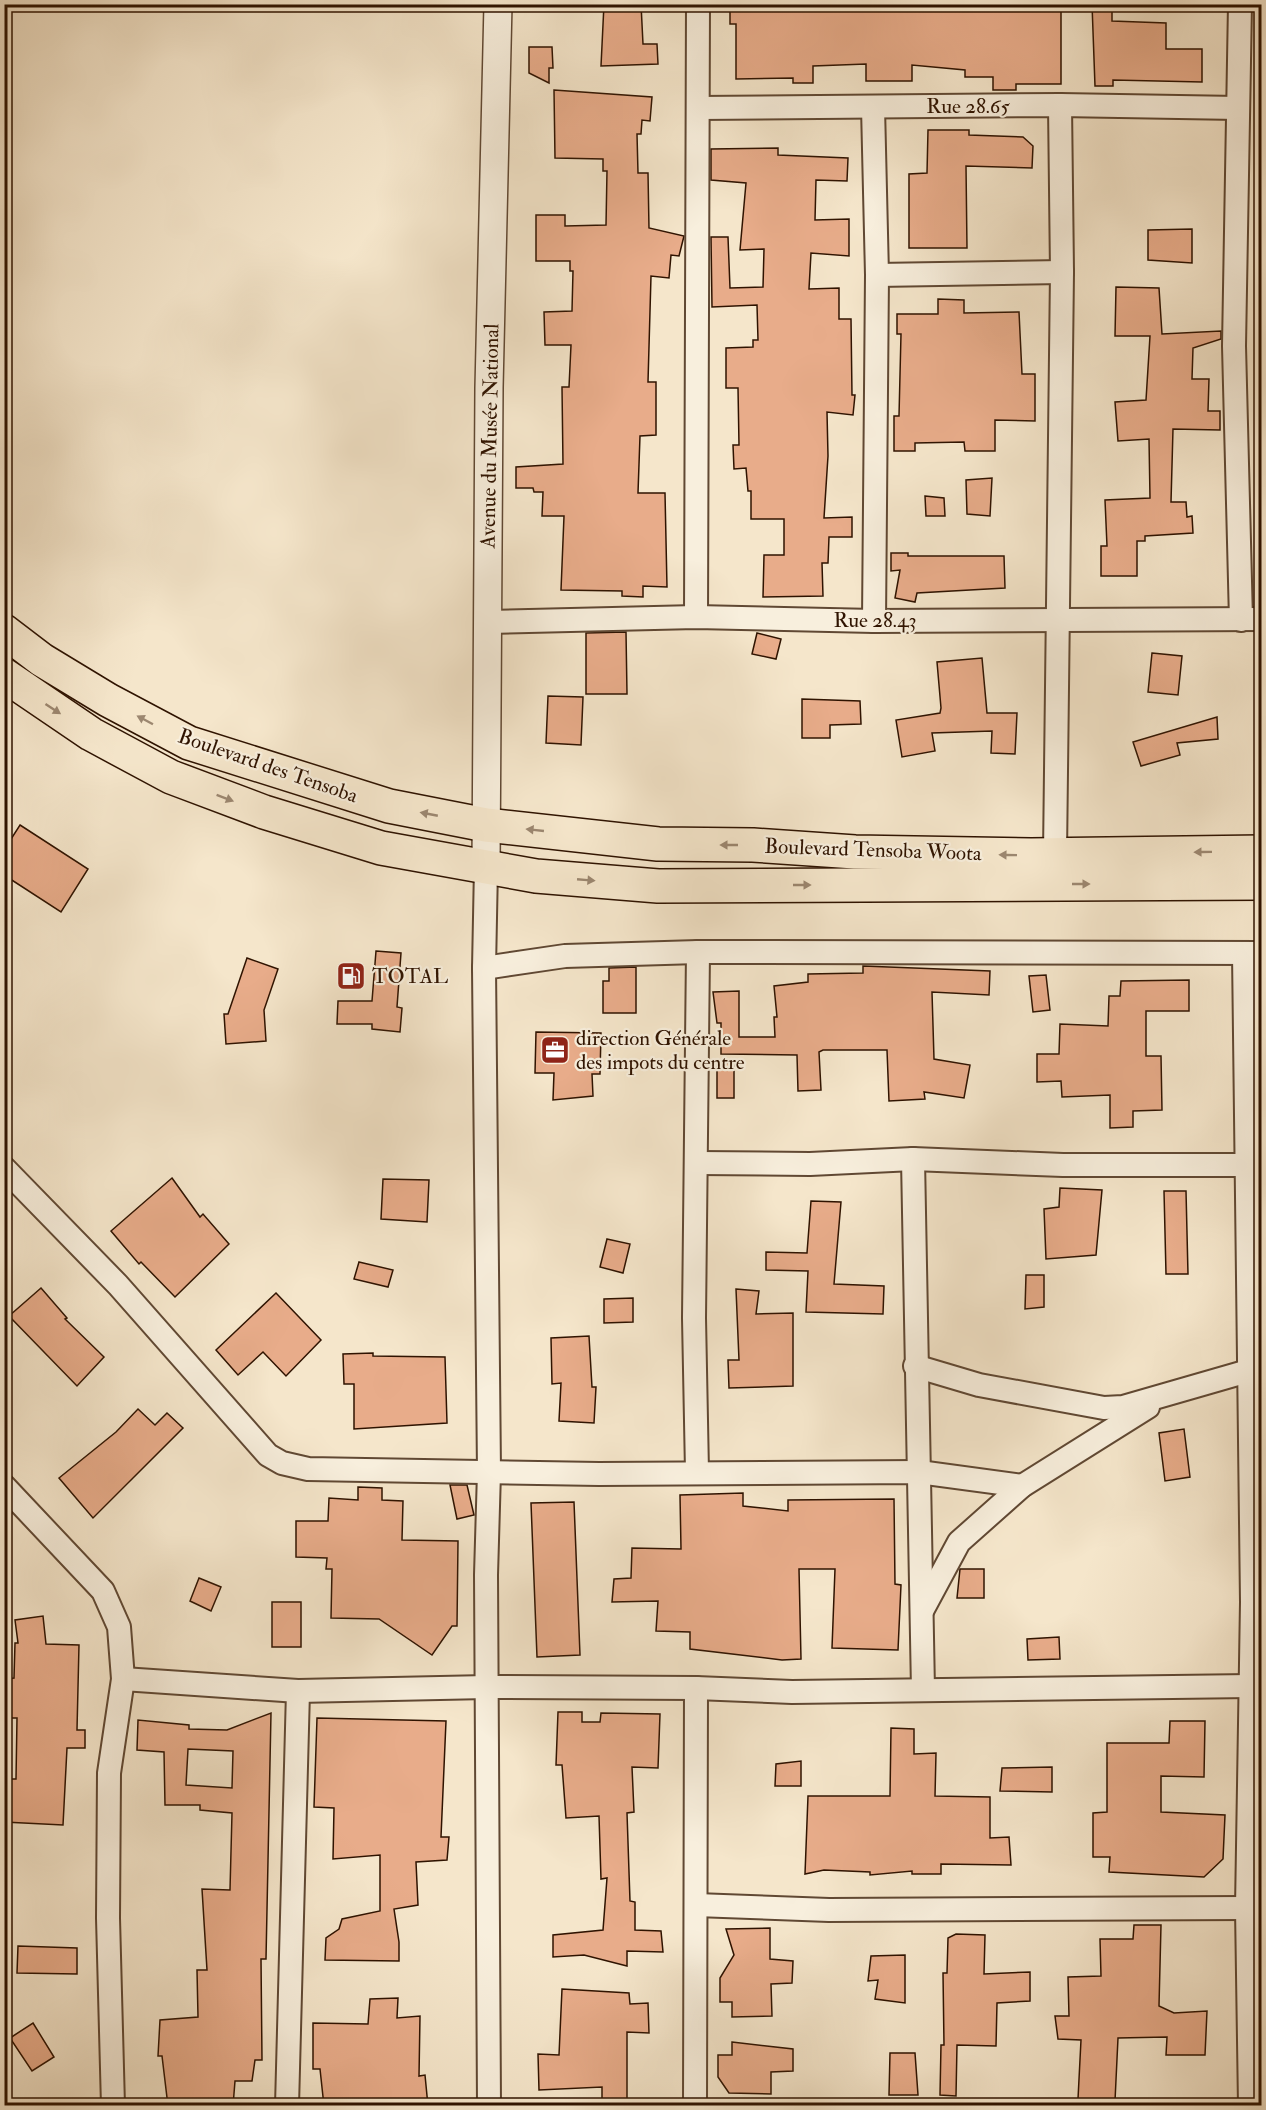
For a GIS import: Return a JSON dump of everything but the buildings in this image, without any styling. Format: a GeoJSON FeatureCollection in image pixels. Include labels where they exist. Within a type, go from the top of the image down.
{"type":"FeatureCollection","features":[{"type":"Feature","properties":{"kind":"main road","name":"Boulevard des Tensoba"},"geometry":{"type":"LineString","coordinates":[[4,631],[42,660],[99,695],[189,743],[389,806],[486,825]]}},
{"type":"Feature","properties":{"kind":"main road","name":"Boulevard des Tensoba"},"geometry":{"type":"LineString","coordinates":[[4,675],[91,734],[171,777],[264,812],[381,848],[486,867]]}},
{"type":"Feature","properties":{"kind":"main road","name":"Boulevard Tensoba Woota"},"geometry":{"type":"LineString","coordinates":[[486,825],[658,844],[753,845],[855,852],[1055,854],[1262,852]]}},
{"type":"Feature","properties":{"kind":"main road","name":"Boulevard Tensoba Woota"},"geometry":{"type":"LineString","coordinates":[[486,867],[536,876],[658,886],[1262,883]]}},
{"type":"Feature","properties":{"kind":"street","name":"Avenue du Musée National"},"geometry":{"type":"LineString","coordinates":[[486,867],[489,388],[498,4]]}},
{"type":"Feature","properties":{"kind":"street"},"geometry":{"type":"LineString","coordinates":[[696,617],[698,4]]}},
{"type":"Feature","properties":{"kind":"street"},"geometry":{"type":"LineString","coordinates":[[1240,4],[1234,346],[1251,619]]}},
{"type":"Feature","properties":{"kind":"street"},"geometry":{"type":"LineString","coordinates":[[1055,854],[1062,272],[1060,105]]}},
{"type":"Feature","properties":{"kind":"street","name":"Rue 28.65"},"geometry":{"type":"LineString","coordinates":[[698,108],[1060,105],[1238,108]]}},
{"type":"Feature","properties":{"kind":"street"},"geometry":{"type":"LineString","coordinates":[[873,106],[877,275],[874,621]]}},
{"type":"Feature","properties":{"kind":"street"},"geometry":{"type":"LineString","coordinates":[[877,275],[1062,272]]}},
{"type":"Feature","properties":{"kind":"street","name":"Rue 28.43"},"geometry":{"type":"LineString","coordinates":[[488,622],[696,617],[874,621],[1251,619]]}},
{"type":"Feature","properties":{"kind":"street"},"geometry":{"type":"LineString","coordinates":[[486,867],[484,968],[489,1472],[489,2106]]}},
{"type":"Feature","properties":{"kind":"street"},"geometry":{"type":"LineString","coordinates":[[484,968],[565,956],[698,952],[1253,953],[1246,1165],[1248,1371],[1256,1517],[1247,1908],[1250,2106]]}},
{"type":"Feature","properties":{"kind":"street"},"geometry":{"type":"LineString","coordinates":[[697,1472],[694,1318],[698,1162],[698,952]]}},
{"type":"Feature","properties":{"kind":"street"},"geometry":{"type":"LineString","coordinates":[[698,1162],[810,1164],[913,1160],[1063,1165],[1246,1165]]}},
{"type":"Feature","properties":{"kind":"street"},"geometry":{"type":"LineString","coordinates":[[913,1160],[915,1366],[924,1690]]}},
{"type":"Feature","properties":{"kind":"street"},"geometry":{"type":"LineString","coordinates":[[4,1168],[118,1285],[268,1455],[282,1463],[308,1469],[489,1472],[919,1472],[1022,1486]]}},
{"type":"Feature","properties":{"kind":"street"},"geometry":{"type":"LineString","coordinates":[[915,1366],[979,1385],[1104,1408],[1123,1407],[1248,1371]]}},
{"type":"Feature","properties":{"kind":"street"},"geometry":{"type":"LineString","coordinates":[[922,1611],[959,1542],[1022,1486],[1167,1395]]}},
{"type":"Feature","properties":{"kind":"street"},"geometry":{"type":"LineString","coordinates":[[4,1486],[104,1591],[119,1627],[123,1679],[109,1773],[108,1918],[113,2106]]}},
{"type":"Feature","properties":{"kind":"street"},"geometry":{"type":"LineString","coordinates":[[123,1679],[298,1691],[488,1687],[696,1688],[792,1692],[1251,1686]]}},
{"type":"Feature","properties":{"kind":"street"},"geometry":{"type":"LineString","coordinates":[[695,2106],[696,1688]]}},
{"type":"Feature","properties":{"kind":"street"},"geometry":{"type":"LineString","coordinates":[[288,2106],[298,1691]]}},
{"type":"Feature","properties":{"kind":"street"},"geometry":{"type":"LineString","coordinates":[[696,1905],[830,1910],[1247,1908]]}},
{"type":"Feature","properties":{"kind":"place","name":"TOTAL"},"geometry":{"type":"Point","coordinates":[351,976]}},
{"type":"Feature","properties":{"kind":"place","name":"direction Générale des impots du centre"},"geometry":{"type":"Point","coordinates":[555,1050]}}]}
